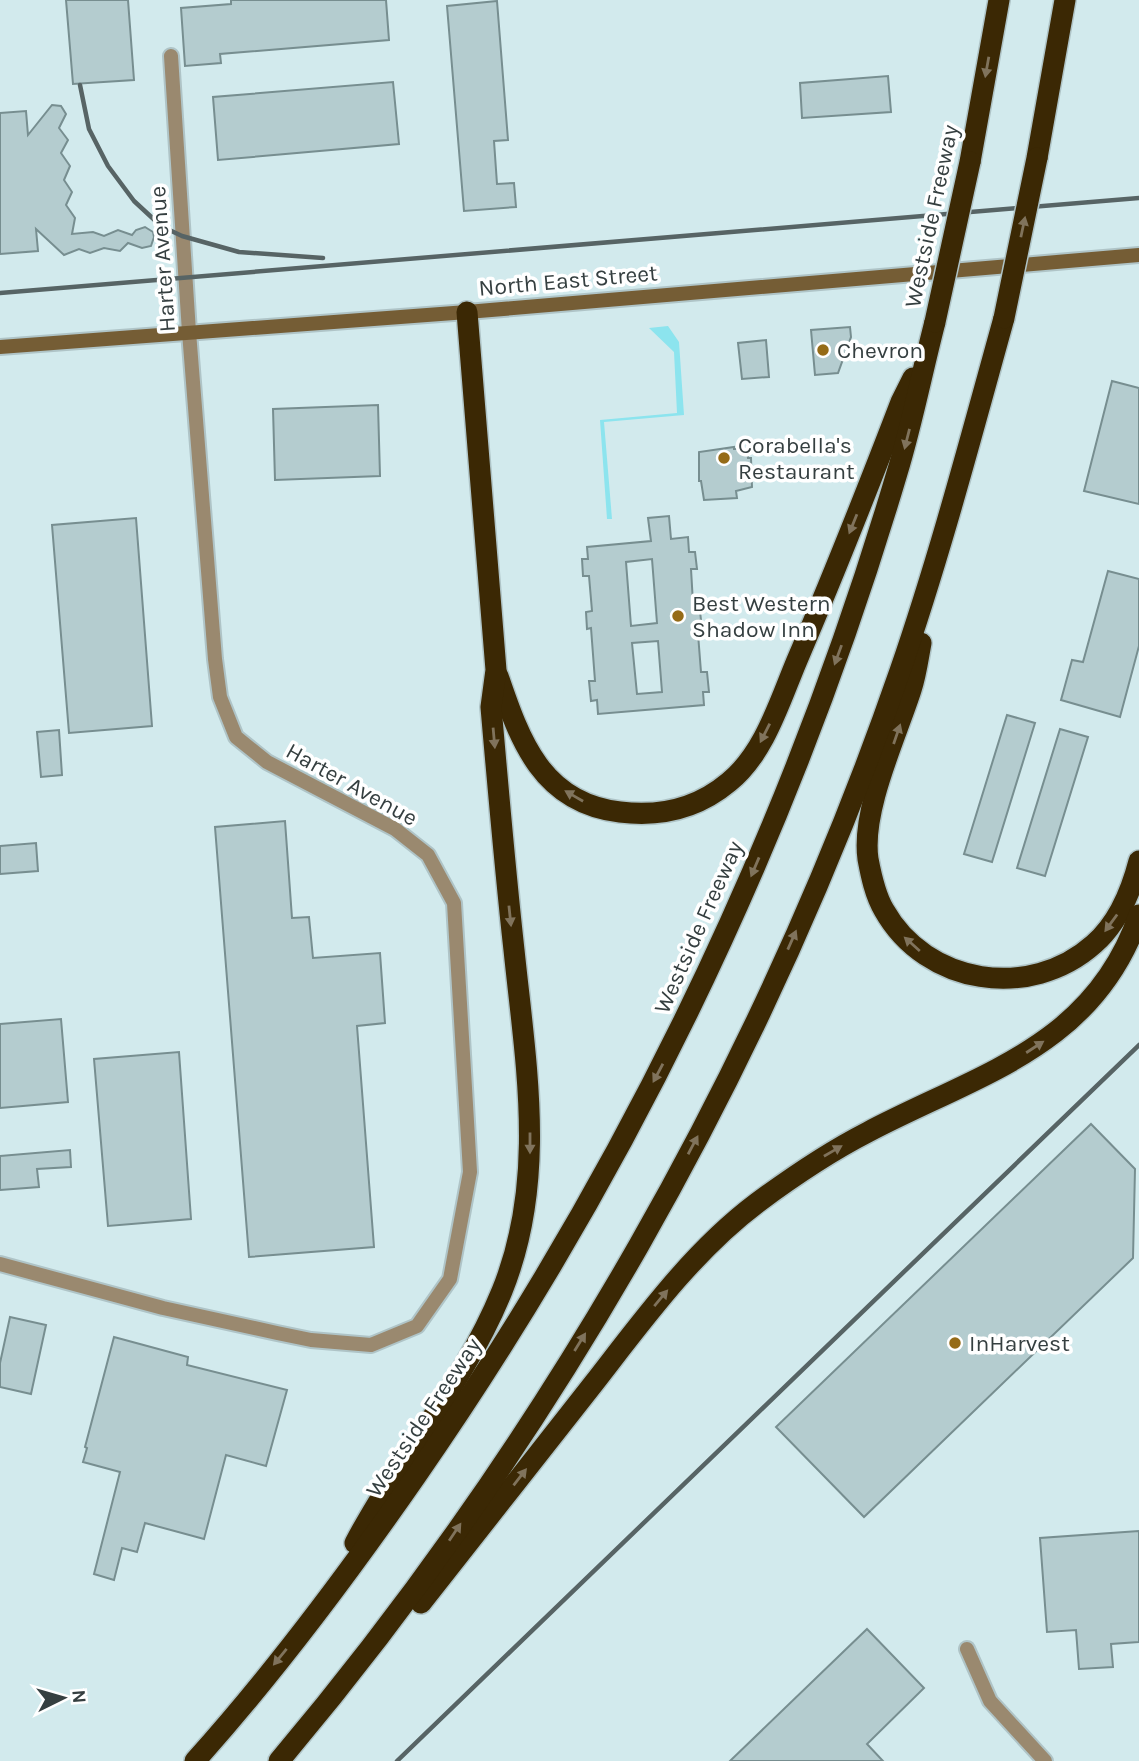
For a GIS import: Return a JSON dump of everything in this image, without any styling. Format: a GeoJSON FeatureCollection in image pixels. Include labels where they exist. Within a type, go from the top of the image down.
{"type":"FeatureCollection","features":[{"type":"Feature","properties":{"kind":"highway","name":"Westside Freeway"},"geometry":{"type":"LineString","coordinates":[[195,1761],[323,1604],[469,1399],[536,1294],[677,1038],[750,878],[798,763],[842,644],[898,470],[929,348],[970,163],[999,0]]}},
{"type":"Feature","properties":{"kind":"highway"},"geometry":{"type":"LineString","coordinates":[[279,1761],[315,1719],[429,1571],[519,1438],[627,1266],[733,1068],[806,910],[854,796],[899,675],[936,564],[1004,318],[1037,158],[1065,0]]}},
{"type":"Feature","properties":{"kind":"highway"},"geometry":{"type":"LineString","coordinates":[[323,1604],[373,1509],[458,1380],[486,1327],[515,1252],[530,1176],[529,1102],[491,707],[496,670],[467,312]]}},
{"type":"Feature","properties":{"kind":"highway"},"geometry":{"type":"LineString","coordinates":[[496,670],[516,730],[532,759],[550,781],[592,806],[625,813],[661,814],[683,808],[730,782],[752,757],[769,726],[901,402],[929,348]]}},
{"type":"Feature","properties":{"kind":"highway"},"geometry":{"type":"LineString","coordinates":[[936,564],[913,686],[875,797],[868,830],[868,856],[873,883],[883,908],[897,929],[917,949],[963,974],[983,978],[1030,978],[1054,970],[1096,943],[1114,922],[1126,901],[1139,861]]}},
{"type":"Feature","properties":{"kind":"highway"},"geometry":{"type":"LineString","coordinates":[[296,1761],[624,1344],[675,1282],[713,1242],[753,1206],[826,1155],[869,1131],[1002,1067],[1038,1046],[1071,1021],[1100,989],[1120,958],[1139,915]]}},
{"type":"Feature","properties":{"kind":"main road","name":"North East Street"},"geometry":{"type":"LineString","coordinates":[[0,346],[467,312],[1139,255]]}},
{"type":"Feature","properties":{"kind":"street","name":"Harter Avenue"},"geometry":{"type":"LineString","coordinates":[[0,1264],[163,1308],[239,1325],[311,1340],[371,1345],[417,1326],[450,1279],[470,1172],[454,903],[428,855],[395,829],[267,762],[236,737],[220,697],[189,332],[171,56]]}},
{"type":"Feature","properties":{"kind":"street"},"geometry":{"type":"LineString","coordinates":[[967,1649],[989,1701],[1045,1761]]}},
{"type":"Feature","properties":{"kind":"shaded area"},"geometry":{"type":"Polygon","coordinates":[[[668,326],[679,342],[684,415],[604,422],[612,519],[607,519],[600,420],[677,413],[674,352],[649,328],[668,326]]]}},
{"type":"Feature","properties":{"kind":"building"},"geometry":{"type":"Polygon","coordinates":[[[66,0],[128,0],[134,80],[73,84],[66,0]]]}},
{"type":"Feature","properties":{"kind":"building"},"geometry":{"type":"Polygon","coordinates":[[[231,0],[386,0],[389,40],[220,54],[221,63],[185,66],[181,8],[231,4],[231,0]]]}},
{"type":"Feature","properties":{"kind":"building"},"geometry":{"type":"Polygon","coordinates":[[[497,1],[508,140],[494,141],[497,184],[514,183],[516,207],[464,211],[447,6],[497,1]]]}},
{"type":"Feature","properties":{"kind":"building"},"geometry":{"type":"Polygon","coordinates":[[[888,76],[891,112],[802,118],[800,83],[888,76]]]}},
{"type":"Feature","properties":{"kind":"building"},"geometry":{"type":"Polygon","coordinates":[[[393,82],[399,144],[218,160],[213,97],[393,82]]]}},
{"type":"Feature","properties":{"kind":"building"},"geometry":{"type":"Polygon","coordinates":[[[52,105],[61,106],[66,114],[59,128],[68,140],[61,153],[70,166],[64,180],[72,192],[66,205],[75,218],[72,234],[93,232],[104,236],[118,230],[132,235],[136,230],[145,227],[153,232],[151,246],[142,248],[128,243],[120,251],[104,248],[90,253],[79,249],[64,255],[36,229],[38,251],[0,254],[0,113],[26,111],[28,135],[52,105]]]}},
{"type":"Feature","properties":{"kind":"building"},"geometry":{"type":"Polygon","coordinates":[[[850,327],[851,337],[838,373],[815,375],[811,330],[850,327]]]}},
{"type":"Feature","properties":{"kind":"building"},"geometry":{"type":"Polygon","coordinates":[[[766,340],[769,377],[742,379],[738,343],[766,340]]]}},
{"type":"Feature","properties":{"kind":"building"},"geometry":{"type":"Polygon","coordinates":[[[1112,381],[1139,388],[1139,504],[1084,491],[1112,381]]]}},
{"type":"Feature","properties":{"kind":"building"},"geometry":{"type":"Polygon","coordinates":[[[378,405],[380,476],[275,480],[273,409],[378,405]]]}},
{"type":"Feature","properties":{"kind":"building"},"geometry":{"type":"Polygon","coordinates":[[[734,447],[747,449],[748,458],[751,458],[752,487],[736,491],[737,498],[704,500],[699,481],[699,452],[734,447]]]}},
{"type":"Feature","properties":{"kind":"building","name":"Best Western Shadow Inn"},"geometry":{"type":"Polygon","coordinates":[[[669,516],[671,539],[688,537],[689,552],[695,552],[697,569],[691,569],[693,603],[699,603],[701,620],[697,621],[701,672],[707,672],[709,692],[703,692],[704,705],[598,714],[597,700],[591,701],[589,681],[595,681],[591,628],[587,629],[586,612],[592,611],[589,576],[583,576],[582,559],[588,559],[587,547],[651,541],[648,518],[669,516]],[[652,559],[626,562],[631,626],[657,623],[652,559]],[[658,641],[632,643],[637,694],[662,692],[658,641]]]}},
{"type":"Feature","properties":{"kind":"building"},"geometry":{"type":"Polygon","coordinates":[[[136,518],[152,726],[69,733],[52,525],[136,518]]]}},
{"type":"Feature","properties":{"kind":"building"},"geometry":{"type":"Polygon","coordinates":[[[1108,571],[1139,579],[1139,646],[1120,717],[1061,700],[1072,660],[1083,662],[1108,571]]]}},
{"type":"Feature","properties":{"kind":"building"},"geometry":{"type":"Polygon","coordinates":[[[1007,715],[1035,723],[992,862],[964,854],[1007,715]]]}},
{"type":"Feature","properties":{"kind":"building"},"geometry":{"type":"Polygon","coordinates":[[[1060,729],[1088,737],[1045,876],[1017,868],[1060,729]]]}},
{"type":"Feature","properties":{"kind":"building"},"geometry":{"type":"Polygon","coordinates":[[[59,730],[62,775],[41,777],[37,732],[59,730]]]}},
{"type":"Feature","properties":{"kind":"building"},"geometry":{"type":"Polygon","coordinates":[[[285,821],[292,918],[309,917],[313,958],[380,953],[385,1023],[357,1026],[374,1247],[249,1257],[215,827],[285,821]]]}},
{"type":"Feature","properties":{"kind":"building"},"geometry":{"type":"Polygon","coordinates":[[[36,843],[38,871],[0,874],[0,846],[36,843]]]}},
{"type":"Feature","properties":{"kind":"building"},"geometry":{"type":"Polygon","coordinates":[[[61,1019],[68,1102],[0,1108],[0,1024],[61,1019]]]}},
{"type":"Feature","properties":{"kind":"building"},"geometry":{"type":"Polygon","coordinates":[[[179,1052],[191,1219],[108,1226],[94,1059],[179,1052]]]}},
{"type":"Feature","properties":{"kind":"building","name":"InHarvest"},"geometry":{"type":"Polygon","coordinates":[[[1091,1124],[1135,1169],[1133,1258],[864,1517],[776,1427],[1091,1124]]]}},
{"type":"Feature","properties":{"kind":"building"},"geometry":{"type":"Polygon","coordinates":[[[70,1150],[71,1167],[37,1169],[39,1187],[0,1190],[0,1156],[70,1150]]]}},
{"type":"Feature","properties":{"kind":"building"},"geometry":{"type":"Polygon","coordinates":[[[10,1317],[46,1325],[31,1394],[0,1387],[0,1363],[10,1317]]]}},
{"type":"Feature","properties":{"kind":"building"},"geometry":{"type":"Polygon","coordinates":[[[114,1337],[188,1357],[187,1365],[287,1390],[266,1466],[226,1455],[204,1539],[145,1523],[137,1552],[122,1548],[114,1580],[94,1574],[120,1472],[83,1462],[114,1337]]]}},
{"type":"Feature","properties":{"kind":"building"},"geometry":{"type":"Polygon","coordinates":[[[1139,1531],[1139,1642],[1111,1644],[1113,1667],[1079,1669],[1076,1630],[1047,1632],[1040,1538],[1139,1531]]]}},
{"type":"Feature","properties":{"kind":"building"},"geometry":{"type":"Polygon","coordinates":[[[867,1629],[924,1688],[867,1744],[883,1761],[730,1761],[867,1629]]]}},
{"type":"Feature","properties":{"kind":"railway"},"geometry":{"type":"LineString","coordinates":[[80,85],[89,129],[108,166],[134,201],[161,226],[182,236],[239,252],[323,258]]}},
{"type":"Feature","properties":{"kind":"railway"},"geometry":{"type":"LineString","coordinates":[[0,293],[1139,198]]}},
{"type":"Feature","properties":{"kind":"railway"},"geometry":{"type":"LineString","coordinates":[[397,1761],[1139,1045]]}},
{"type":"Feature","properties":{"kind":"place","name":"Chevron"},"geometry":{"type":"Point","coordinates":[823,350]}},
{"type":"Feature","properties":{"kind":"place","name":"Corabella's Restaurant"},"geometry":{"type":"Point","coordinates":[724,458]}},
{"type":"Feature","properties":{"kind":"place","name":"Best Western Shadow Inn"},"geometry":{"type":"Point","coordinates":[678,616]}},
{"type":"Feature","properties":{"kind":"place","name":"InHarvest"},"geometry":{"type":"Point","coordinates":[955,1343]}}]}
